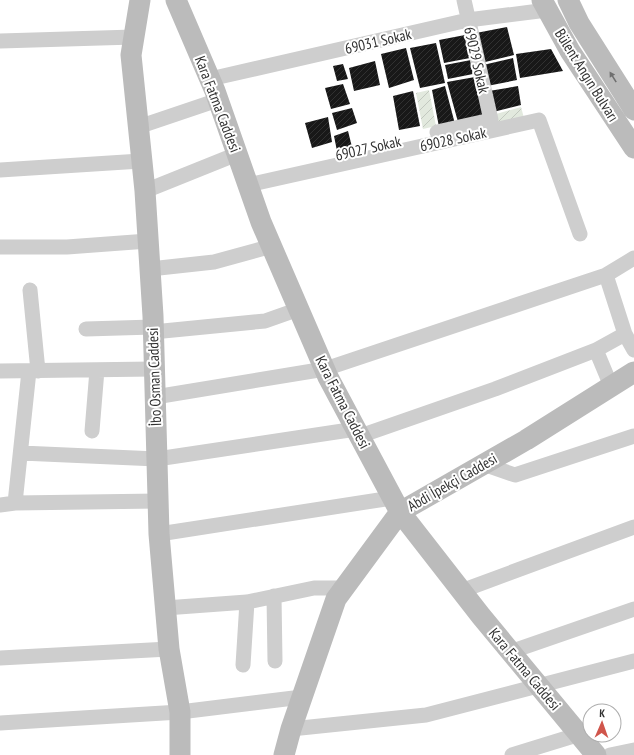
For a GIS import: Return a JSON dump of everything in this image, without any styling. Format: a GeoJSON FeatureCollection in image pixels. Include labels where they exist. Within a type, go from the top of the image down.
{"type":"FeatureCollection","features":[{"type":"Feature","properties":{"kind":"main road","name":"İbo Osman Caddesi"},"geometry":{"type":"LineString","coordinates":[[140,0],[130,55],[144,191],[150,269],[159,534],[164,608],[169,649],[180,712],[180,755]]}},
{"type":"Feature","properties":{"kind":"main road","name":"Kara Fatma Caddesi"},"geometry":{"type":"LineString","coordinates":[[176,0],[210,79],[272,246],[325,369],[396,505],[461,591],[596,755]]}},
{"type":"Feature","properties":{"kind":"main road","name":"Bülent Angın Bulvarı"},"geometry":{"type":"LineString","coordinates":[[568,0],[579,23],[634,110]]}},
{"type":"Feature","properties":{"kind":"main road","name":"Bülent Angın Bulvarı"},"geometry":{"type":"LineString","coordinates":[[544,5],[570,51],[634,148]]}},
{"type":"Feature","properties":{"kind":"main road","name":"Abdi İpekçi Caddesi"},"geometry":{"type":"LineString","coordinates":[[284,755],[291,729],[336,598],[344,588],[396,505],[483,464],[526,440],[634,372]]}},
{"type":"Feature","properties":{"kind":"street","name":"69029 Sokak"},"geometry":{"type":"LineString","coordinates":[[464,0],[491,120]]}},
{"type":"Feature","properties":{"kind":"street","name":"69031 Sokak"},"geometry":{"type":"LineString","coordinates":[[210,79],[468,20],[544,5]]}},
{"type":"Feature","properties":{"kind":"street"},"geometry":{"type":"LineString","coordinates":[[0,41],[134,36]]}},
{"type":"Feature","properties":{"kind":"street"},"geometry":{"type":"LineString","coordinates":[[138,127],[218,100]]}},
{"type":"Feature","properties":{"kind":"street","name":"69027 Sokak"},"geometry":{"type":"LineString","coordinates":[[247,181],[491,120]]}},
{"type":"Feature","properties":{"kind":"street","name":"69028 Sokak"},"geometry":{"type":"LineString","coordinates":[[247,181],[539,120],[580,234]]}},
{"type":"Feature","properties":{"kind":"street"},"geometry":{"type":"LineString","coordinates":[[144,191],[238,154]]}},
{"type":"Feature","properties":{"kind":"street"},"geometry":{"type":"LineString","coordinates":[[0,170],[141,161]]}},
{"type":"Feature","properties":{"kind":"street"},"geometry":{"type":"LineString","coordinates":[[0,247],[67,247],[148,241]]}},
{"type":"Feature","properties":{"kind":"street"},"geometry":{"type":"LineString","coordinates":[[150,269],[214,262],[272,246]]}},
{"type":"Feature","properties":{"kind":"street"},"geometry":{"type":"LineString","coordinates":[[155,397],[325,369],[606,275],[634,258]]}},
{"type":"Feature","properties":{"kind":"street"},"geometry":{"type":"LineString","coordinates":[[606,275],[625,334],[634,350]]}},
{"type":"Feature","properties":{"kind":"street"},"geometry":{"type":"LineString","coordinates":[[15,503],[33,371],[30,290]]}},
{"type":"Feature","properties":{"kind":"street"},"geometry":{"type":"LineString","coordinates":[[86,329],[153,329],[265,321],[299,309]]}},
{"type":"Feature","properties":{"kind":"street"},"geometry":{"type":"LineString","coordinates":[[21,453],[157,459],[358,433],[495,388],[596,350],[625,334]]}},
{"type":"Feature","properties":{"kind":"street"},"geometry":{"type":"LineString","coordinates":[[596,350],[611,386]]}},
{"type":"Feature","properties":{"kind":"street"},"geometry":{"type":"LineString","coordinates":[[0,372],[154,369]]}},
{"type":"Feature","properties":{"kind":"street"},"geometry":{"type":"LineString","coordinates":[[92,431],[98,370]]}},
{"type":"Feature","properties":{"kind":"street"},"geometry":{"type":"LineString","coordinates":[[483,464],[515,475],[634,436]]}},
{"type":"Feature","properties":{"kind":"street"},"geometry":{"type":"LineString","coordinates":[[0,505],[15,503],[158,501]]}},
{"type":"Feature","properties":{"kind":"street"},"geometry":{"type":"LineString","coordinates":[[159,534],[396,505]]}},
{"type":"Feature","properties":{"kind":"street"},"geometry":{"type":"LineString","coordinates":[[461,591],[634,527]]}},
{"type":"Feature","properties":{"kind":"street"},"geometry":{"type":"LineString","coordinates":[[164,608],[247,602],[314,588],[344,588]]}},
{"type":"Feature","properties":{"kind":"street"},"geometry":{"type":"LineString","coordinates":[[274,596],[275,661]]}},
{"type":"Feature","properties":{"kind":"street"},"geometry":{"type":"LineString","coordinates":[[243,665],[247,602]]}},
{"type":"Feature","properties":{"kind":"street"},"geometry":{"type":"LineString","coordinates":[[510,652],[634,608]]}},
{"type":"Feature","properties":{"kind":"street"},"geometry":{"type":"LineString","coordinates":[[0,658],[169,649]]}},
{"type":"Feature","properties":{"kind":"street"},"geometry":{"type":"LineString","coordinates":[[291,729],[426,715],[540,687],[634,661]]}},
{"type":"Feature","properties":{"kind":"street"},"geometry":{"type":"LineString","coordinates":[[0,723],[180,712],[302,697]]}},
{"type":"Feature","properties":{"kind":"street"},"geometry":{"type":"LineString","coordinates":[[512,755],[580,734]]}},
{"type":"Feature","properties":{"kind":"street"},"geometry":{"type":"LineString","coordinates":[[610,755],[634,750]]}},
{"type":"Feature","properties":{"kind":"shaded area"},"geometry":{"type":"Polygon","coordinates":[[[429,90],[436,126],[423,129],[416,93],[429,90]]]}},
{"type":"Feature","properties":{"kind":"shaded area"},"geometry":{"type":"Polygon","coordinates":[[[521,107],[524,118],[498,124],[496,114],[521,107]]]}},
{"type":"Feature","properties":{"kind":"building"},"geometry":{"type":"Polygon","coordinates":[[[507,27],[514,55],[481,63],[476,33],[507,27]]]}},
{"type":"Feature","properties":{"kind":"building"},"geometry":{"type":"Polygon","coordinates":[[[465,35],[470,58],[444,63],[439,40],[465,35]]]}},
{"type":"Feature","properties":{"kind":"building"},"geometry":{"type":"Polygon","coordinates":[[[436,43],[445,83],[420,88],[410,48],[436,43]]]}},
{"type":"Feature","properties":{"kind":"building"},"geometry":{"type":"Polygon","coordinates":[[[406,48],[414,80],[389,88],[381,54],[406,48]]]}},
{"type":"Feature","properties":{"kind":"building"},"geometry":{"type":"Polygon","coordinates":[[[551,49],[563,71],[520,78],[516,54],[551,49]]]}},
{"type":"Feature","properties":{"kind":"building"},"geometry":{"type":"Polygon","coordinates":[[[513,58],[517,80],[487,86],[483,65],[513,58]]]}},
{"type":"Feature","properties":{"kind":"building"},"geometry":{"type":"Polygon","coordinates":[[[471,60],[473,74],[448,79],[445,65],[471,60]]]}},
{"type":"Feature","properties":{"kind":"building"},"geometry":{"type":"Polygon","coordinates":[[[375,61],[380,85],[354,91],[349,68],[375,61]]]}},
{"type":"Feature","properties":{"kind":"building"},"geometry":{"type":"Polygon","coordinates":[[[343,64],[348,79],[337,81],[333,66],[343,64]]]}},
{"type":"Feature","properties":{"kind":"building"},"geometry":{"type":"Polygon","coordinates":[[[475,77],[486,116],[458,122],[447,82],[475,77]]]}},
{"type":"Feature","properties":{"kind":"building"},"geometry":{"type":"Polygon","coordinates":[[[343,84],[350,104],[331,109],[325,88],[343,84]]]}},
{"type":"Feature","properties":{"kind":"building"},"geometry":{"type":"Polygon","coordinates":[[[445,86],[455,124],[439,127],[432,90],[445,86]]]}},
{"type":"Feature","properties":{"kind":"building"},"geometry":{"type":"Polygon","coordinates":[[[518,86],[521,105],[493,112],[489,91],[518,86]]]}},
{"type":"Feature","properties":{"kind":"building"},"geometry":{"type":"Polygon","coordinates":[[[413,91],[420,126],[399,130],[393,96],[413,91]]]}},
{"type":"Feature","properties":{"kind":"building"},"geometry":{"type":"Polygon","coordinates":[[[352,108],[357,123],[337,130],[332,113],[352,108]]]}},
{"type":"Feature","properties":{"kind":"building"},"geometry":{"type":"Polygon","coordinates":[[[328,117],[332,142],[312,148],[305,123],[328,117]]]}},
{"type":"Feature","properties":{"kind":"building"},"geometry":{"type":"Polygon","coordinates":[[[348,131],[352,147],[337,151],[334,136],[348,131]]]}}]}
